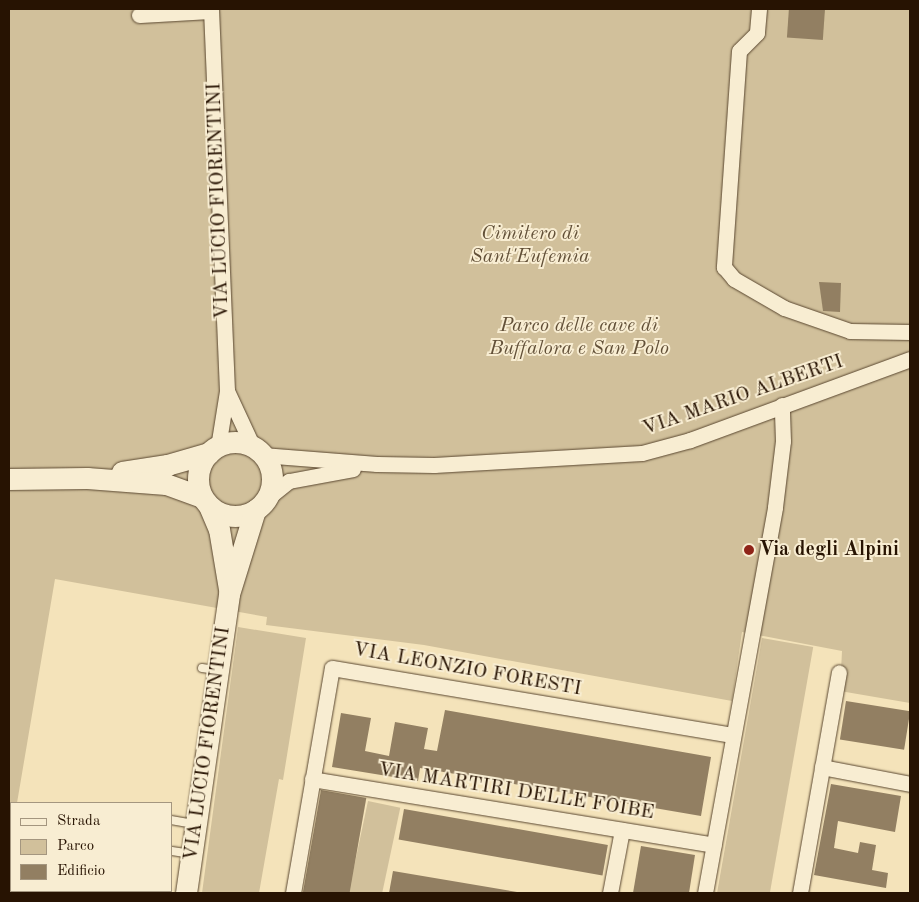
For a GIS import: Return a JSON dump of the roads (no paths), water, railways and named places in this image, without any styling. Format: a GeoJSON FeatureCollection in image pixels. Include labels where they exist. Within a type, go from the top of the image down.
{"type":"FeatureCollection","features":[{"type":"Feature","properties":{"kind":"street","name":"VIA MARIO ALBERTI"},"geometry":{"type":"LineString","coordinates":[[759,9],[757,33],[739,51],[724,267],[734,279],[784,308],[850,331],[910,332]]}},
{"type":"Feature","properties":{"kind":"street","name":"VIA LUCIO FIORENTINI"},"geometry":{"type":"LineString","coordinates":[[139,15],[211,10],[226,391],[214,450]]}},
{"type":"Feature","properties":{"kind":"street","name":"VIA MARIO ALBERTI"},"geometry":{"type":"LineString","coordinates":[[257,451],[377,464],[581,458],[642,453],[690,440],[910,359]]}},
{"type":"Feature","properties":{"kind":"street","name":"VIA LUCIO FIORENTINI"},"geometry":{"type":"LineString","coordinates":[[226,391],[257,451]]}},
{"type":"Feature","properties":{"kind":"street"},"geometry":{"type":"LineString","coordinates":[[705,893],[732,735],[776,507],[783,441],[782,406]]}},
{"type":"Feature","properties":{"kind":"street"},"geometry":{"type":"LineString","coordinates":[[9,480],[87,478],[166,484],[232,516],[260,506],[272,478],[257,451],[236,443],[167,465],[87,478]]}},
{"type":"Feature","properties":{"kind":"street"},"geometry":{"type":"LineString","coordinates":[[206,502],[198,474],[214,450]]}},
{"type":"Feature","properties":{"kind":"street","name":"VIA MARIO ALBERTI"},"geometry":{"type":"LineString","coordinates":[[260,506],[280,487],[298,478],[377,464]]}},
{"type":"Feature","properties":{"kind":"street","name":"VIA LUCIO FIORENTINI"},"geometry":{"type":"LineString","coordinates":[[206,502],[219,529],[229,594]]}},
{"type":"Feature","properties":{"kind":"street","name":"VIA LUCIO FIORENTINI"},"geometry":{"type":"LineString","coordinates":[[186,893],[182,852],[196,825],[211,670],[229,594],[260,506]]}},
{"type":"Feature","properties":{"kind":"street","name":"VIA LEONZIO FORESTI"},"geometry":{"type":"LineString","coordinates":[[292,893],[332,668],[732,735]]}},
{"type":"Feature","properties":{"kind":"street"},"geometry":{"type":"LineString","coordinates":[[800,893],[839,672]]}},
{"type":"Feature","properties":{"kind":"street"},"geometry":{"type":"LineString","coordinates":[[822,767],[910,784]]}},
{"type":"Feature","properties":{"kind":"street","name":"VIA MARTIRI DELLE FOIBE"},"geometry":{"type":"LineString","coordinates":[[312,779],[714,845]]}},
{"type":"Feature","properties":{"kind":"street"},"geometry":{"type":"LineString","coordinates":[[610,893],[622,830]]}},
{"type":"Feature","properties":{"kind":"lane"},"geometry":{"type":"LineString","coordinates":[[172,820],[196,825]]}},
{"type":"Feature","properties":{"kind":"place","name":"Via degli Alpini"},"geometry":{"type":"Point","coordinates":[749,550]}},
{"type":"Feature","properties":{"kind":"park label","name":"Cimitero di Sant'Eufemia"},"geometry":{"type":"Point","coordinates":[530,246]}},
{"type":"Feature","properties":{"kind":"park label","name":"Parco delle cave di Buffalora e San Polo"},"geometry":{"type":"Point","coordinates":[579,338]}}]}
